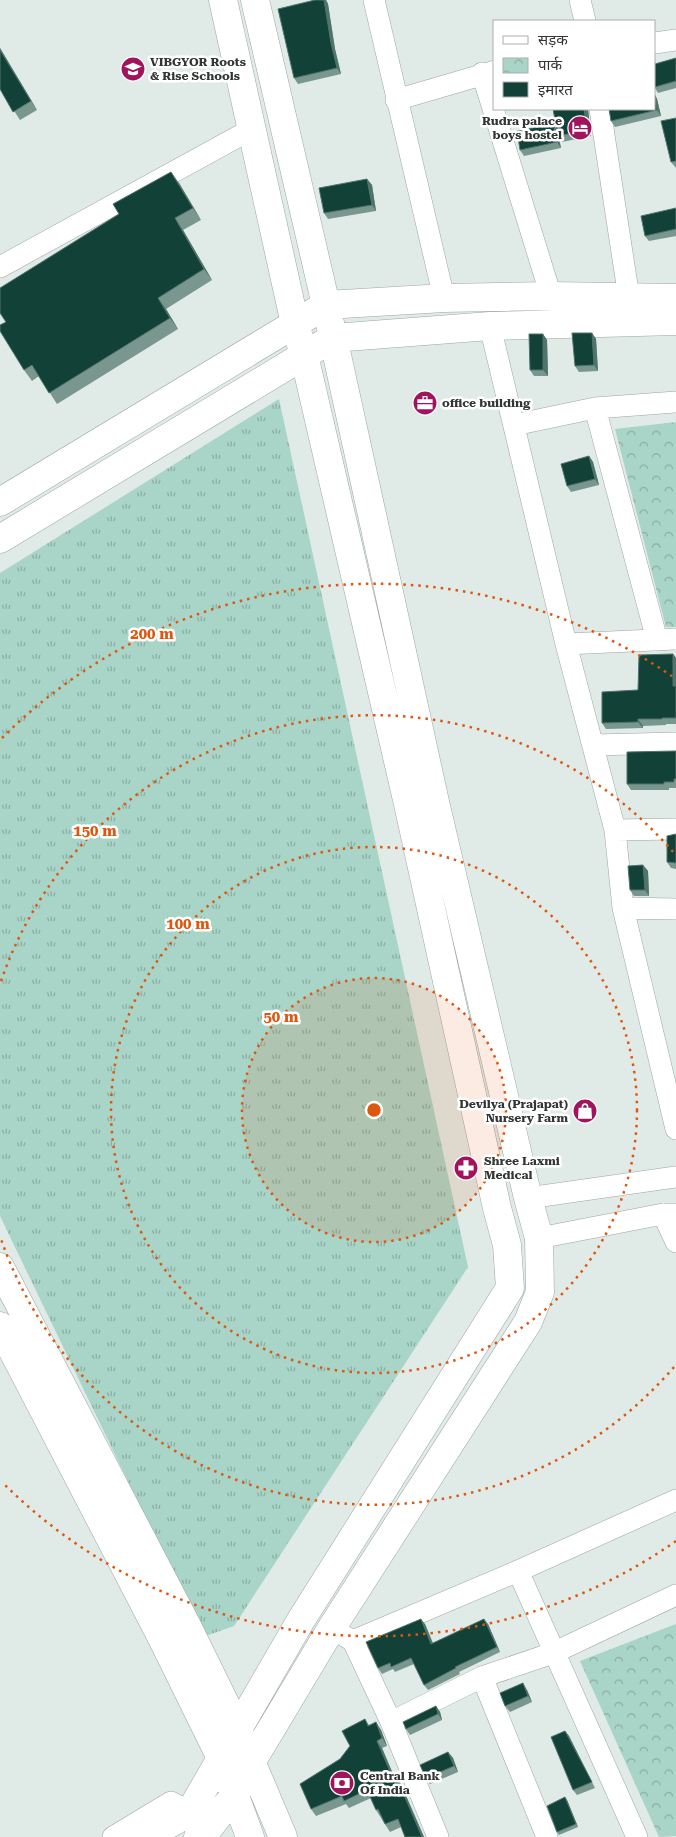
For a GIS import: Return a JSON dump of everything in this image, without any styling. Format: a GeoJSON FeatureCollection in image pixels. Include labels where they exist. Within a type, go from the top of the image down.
{"type":"FeatureCollection","features":[{"type":"Feature","properties":{"kind":"main road"},"geometry":{"type":"LineString","coordinates":[[199,1830],[221,1758],[237,1728],[301,1620],[510,1288],[507,1245],[410,814],[304,355],[295,324],[223,0]]}},
{"type":"Feature","properties":{"kind":"main road"},"geometry":{"type":"LineString","coordinates":[[146,1837],[199,1830],[235,1794],[252,1761],[342,1635],[528,1322],[540,1292],[539,1238],[435,802],[326,305],[255,0]]}},
{"type":"Feature","properties":{"kind":"main road"},"geometry":{"type":"LineString","coordinates":[[0,502],[326,305],[444,298],[550,296],[676,298]]}},
{"type":"Feature","properties":{"kind":"main road"},"geometry":{"type":"LineString","coordinates":[[0,539],[333,338],[490,326],[676,321]]}},
{"type":"Feature","properties":{"kind":"main road"},"geometry":{"type":"LineString","coordinates":[[0,1267],[183,1617],[237,1728],[283,1837]]}},
{"type":"Feature","properties":{"kind":"main road"},"geometry":{"type":"LineString","coordinates":[[0,1326],[162,1638],[221,1758],[250,1837]]}},
{"type":"Feature","properties":{"kind":"street"},"geometry":{"type":"LineString","coordinates":[[374,0],[444,298]]}},
{"type":"Feature","properties":{"kind":"street"},"geometry":{"type":"LineString","coordinates":[[580,0],[584,20]]}},
{"type":"Feature","properties":{"kind":"street"},"geometry":{"type":"LineString","coordinates":[[656,43],[676,40]]}},
{"type":"Feature","properties":{"kind":"street"},"geometry":{"type":"LineString","coordinates":[[396,100],[488,72],[493,90]]}},
{"type":"Feature","properties":{"kind":"street"},"geometry":{"type":"LineString","coordinates":[[499,110],[550,296]]}},
{"type":"Feature","properties":{"kind":"street"},"geometry":{"type":"LineString","coordinates":[[600,110],[629,298]]}},
{"type":"Feature","properties":{"kind":"street"},"geometry":{"type":"LineString","coordinates":[[1,265],[252,129]]}},
{"type":"Feature","properties":{"kind":"street"},"geometry":{"type":"LineString","coordinates":[[490,326],[566,644],[615,830],[623,908],[676,1129]]}},
{"type":"Feature","properties":{"kind":"street"},"geometry":{"type":"LineString","coordinates":[[514,425],[595,408],[676,402]]}},
{"type":"Feature","properties":{"kind":"street"},"geometry":{"type":"LineString","coordinates":[[566,644],[666,639],[595,408]]}},
{"type":"Feature","properties":{"kind":"street"},"geometry":{"type":"LineString","coordinates":[[593,745],[676,743]]}},
{"type":"Feature","properties":{"kind":"street"},"geometry":{"type":"LineString","coordinates":[[615,830],[676,829]]}},
{"type":"Feature","properties":{"kind":"street"},"geometry":{"type":"LineString","coordinates":[[623,908],[676,909]]}},
{"type":"Feature","properties":{"kind":"street"},"geometry":{"type":"LineString","coordinates":[[528,1198],[676,1177]]}},
{"type":"Feature","properties":{"kind":"street"},"geometry":{"type":"LineString","coordinates":[[539,1238],[670,1214],[676,1242]]}},
{"type":"Feature","properties":{"kind":"street"},"geometry":{"type":"LineString","coordinates":[[438,1837],[391,1722],[342,1635],[518,1571],[676,1500]]}},
{"type":"Feature","properties":{"kind":"street"},"geometry":{"type":"LineString","coordinates":[[518,1571],[553,1653],[637,1837]]}},
{"type":"Feature","properties":{"kind":"street"},"geometry":{"type":"LineString","coordinates":[[391,1722],[482,1677],[553,1653],[676,1595]]}},
{"type":"Feature","properties":{"kind":"street"},"geometry":{"type":"LineString","coordinates":[[482,1677],[546,1837]]}},
{"type":"Feature","properties":{"kind":"street"},"geometry":{"type":"LineString","coordinates":[[113,1837],[171,1802],[199,1830]]}},
{"type":"Feature","properties":{"kind":"green space"},"geometry":{"type":"Polygon","coordinates":[[[279,399],[468,1267],[234,1626],[203,1637],[0,1216],[0,573],[279,399]]]}},
{"type":"Feature","properties":{"kind":"green space"},"geometry":{"type":"Polygon","coordinates":[[[676,422],[676,627],[666,627],[615,429],[676,422]]]}},
{"type":"Feature","properties":{"kind":"green space"},"geometry":{"type":"Polygon","coordinates":[[[676,1624],[676,1836],[659,1837],[580,1661],[676,1624]]]}},
{"type":"Feature","properties":{"kind":"building"},"geometry":{"type":"Polygon","coordinates":[[[315,0],[324,0],[337,68],[294,78],[278,9],[315,0]]]}},
{"type":"Feature","properties":{"kind":"building"},"geometry":{"type":"Polygon","coordinates":[[[0,50],[31,101],[13,112],[0,89],[0,50]]]}},
{"type":"Feature","properties":{"kind":"building"},"geometry":{"type":"Polygon","coordinates":[[[676,58],[676,81],[656,87],[656,64],[676,58]]]}},
{"type":"Feature","properties":{"kind":"building"},"geometry":{"type":"Polygon","coordinates":[[[656,106],[657,110],[611,121],[609,110],[656,110],[656,106]]]}},
{"type":"Feature","properties":{"kind":"building"},"geometry":{"type":"Polygon","coordinates":[[[553,110],[584,110],[587,130],[558,136],[553,110]]]}},
{"type":"Feature","properties":{"kind":"building"},"geometry":{"type":"Polygon","coordinates":[[[676,118],[676,161],[671,162],[661,121],[676,118]]]}},
{"type":"Feature","properties":{"kind":"building"},"geometry":{"type":"Polygon","coordinates":[[[553,124],[557,142],[520,150],[517,131],[553,124]]]}},
{"type":"Feature","properties":{"kind":"building"},"geometry":{"type":"Polygon","coordinates":[[[171,172],[193,208],[175,218],[204,269],[158,298],[170,318],[49,393],[32,365],[24,370],[0,331],[0,325],[6,322],[0,313],[0,288],[119,214],[113,204],[171,172]]]}},
{"type":"Feature","properties":{"kind":"building"},"geometry":{"type":"Polygon","coordinates":[[[367,179],[372,205],[324,213],[319,188],[367,179]]]}},
{"type":"Feature","properties":{"kind":"building"},"geometry":{"type":"Polygon","coordinates":[[[676,208],[676,229],[645,236],[641,216],[676,208]]]}},
{"type":"Feature","properties":{"kind":"building"},"geometry":{"type":"Polygon","coordinates":[[[572,333],[592,333],[594,365],[575,366],[572,333]]]}},
{"type":"Feature","properties":{"kind":"building"},"geometry":{"type":"Polygon","coordinates":[[[529,334],[543,334],[543,370],[530,370],[529,334]]]}},
{"type":"Feature","properties":{"kind":"building"},"geometry":{"type":"Polygon","coordinates":[[[589,456],[595,479],[567,486],[561,464],[589,456]]]}},
{"type":"Feature","properties":{"kind":"building"},"geometry":{"type":"Polygon","coordinates":[[[673,654],[676,718],[638,719],[638,722],[602,723],[602,692],[638,690],[639,655],[673,654]]]}},
{"type":"Feature","properties":{"kind":"building"},"geometry":{"type":"Polygon","coordinates":[[[676,751],[676,779],[674,779],[674,782],[664,782],[664,784],[627,784],[627,752],[676,751]]]}},
{"type":"Feature","properties":{"kind":"building"},"geometry":{"type":"Polygon","coordinates":[[[676,834],[676,863],[667,862],[667,836],[676,834]]]}},
{"type":"Feature","properties":{"kind":"building"},"geometry":{"type":"Polygon","coordinates":[[[643,865],[645,890],[630,890],[628,866],[643,865]]]}},
{"type":"Feature","properties":{"kind":"building"},"geometry":{"type":"Polygon","coordinates":[[[421,1619],[431,1644],[484,1619],[497,1647],[455,1667],[424,1685],[411,1658],[391,1667],[390,1663],[378,1668],[366,1642],[421,1619]]]}},
{"type":"Feature","properties":{"kind":"building"},"geometry":{"type":"Polygon","coordinates":[[[523,1683],[528,1696],[505,1706],[500,1693],[523,1683]]]}},
{"type":"Feature","properties":{"kind":"building"},"geometry":{"type":"Polygon","coordinates":[[[436,1706],[438,1714],[406,1729],[403,1722],[436,1706]]]}},
{"type":"Feature","properties":{"kind":"building"},"geometry":{"type":"Polygon","coordinates":[[[365,1719],[368,1726],[376,1722],[382,1738],[377,1741],[392,1776],[395,1774],[422,1837],[405,1837],[398,1819],[385,1824],[367,1790],[344,1801],[342,1796],[311,1809],[300,1784],[340,1759],[350,1746],[342,1731],[365,1719]]]}},
{"type":"Feature","properties":{"kind":"building"},"geometry":{"type":"Polygon","coordinates":[[[565,1731],[592,1782],[573,1790],[551,1737],[565,1731]]]}},
{"type":"Feature","properties":{"kind":"building"},"geometry":{"type":"Polygon","coordinates":[[[448,1752],[454,1766],[426,1778],[420,1765],[448,1752]]]}},
{"type":"Feature","properties":{"kind":"building"},"geometry":{"type":"Polygon","coordinates":[[[565,1797],[576,1824],[557,1832],[547,1806],[565,1797]]]}},
{"type":"Feature","properties":{"kind":"place","name":"VIBGYOR Roots & Rise Schools"},"geometry":{"type":"Point","coordinates":[133,69]}},
{"type":"Feature","properties":{"kind":"place","name":"Rudra palace boys hostel"},"geometry":{"type":"Point","coordinates":[580,128]}},
{"type":"Feature","properties":{"kind":"place","name":"office building"},"geometry":{"type":"Point","coordinates":[425,403]}},
{"type":"Feature","properties":{"kind":"place","name":"Devilya (Prajapat) Nursery Farm"},"geometry":{"type":"Point","coordinates":[585,1111]}},
{"type":"Feature","properties":{"kind":"place","name":"Shree Laxmi Medical"},"geometry":{"type":"Point","coordinates":[466,1168]}},
{"type":"Feature","properties":{"kind":"place","name":"Central Bank Of India"},"geometry":{"type":"Point","coordinates":[342,1783]}}]}
